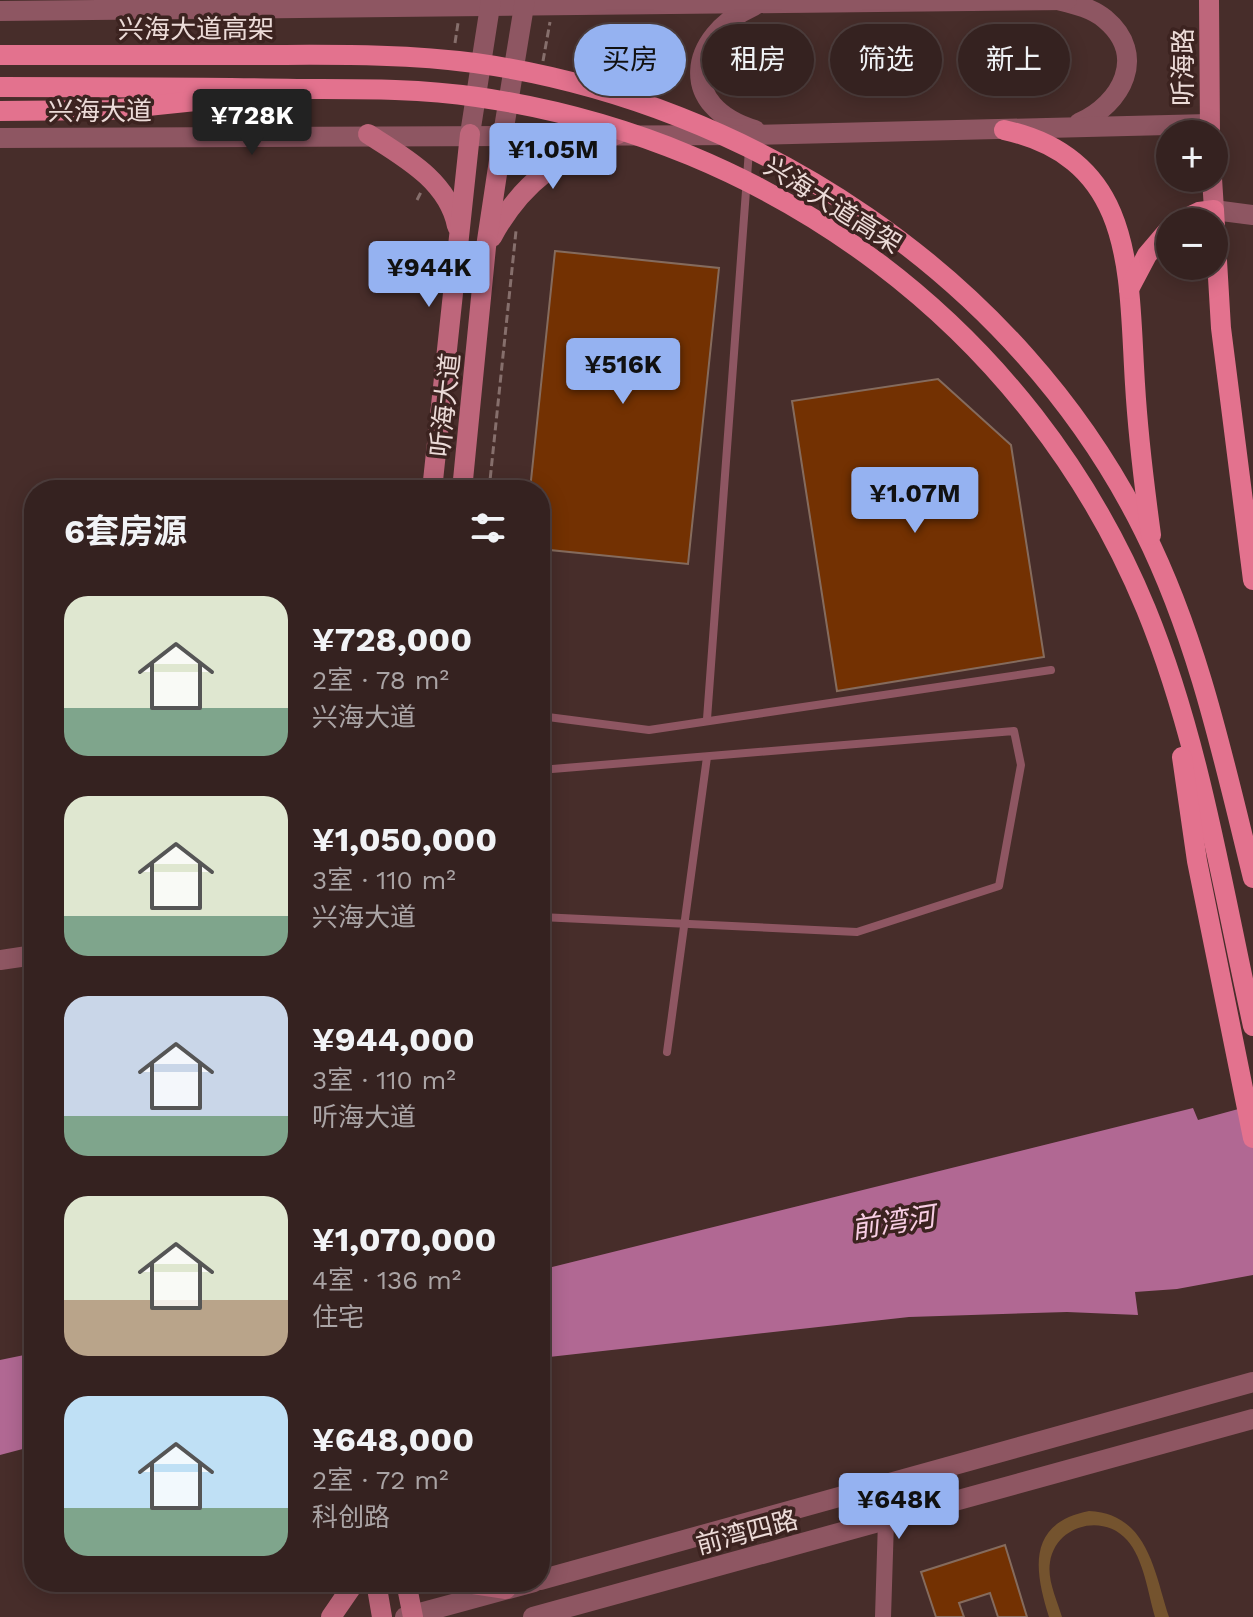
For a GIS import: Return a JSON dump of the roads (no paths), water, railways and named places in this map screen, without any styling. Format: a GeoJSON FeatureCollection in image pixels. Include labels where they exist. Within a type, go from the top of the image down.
{"type":"FeatureCollection","features":[{"type":"Feature","properties":{"kind":"main road","name":"听海路"},"geometry":{"type":"LineString","coordinates":[[1209,0],[1209,120]]}},
{"type":"Feature","properties":{"kind":"main road","name":"兴海大道高架"},"geometry":{"type":"LineString","coordinates":[[0,55],[383,55],[475,63],[580,86],[682,119],[769,158],[872,218],[967,296],[1012,343],[1093,441],[1120,485],[1145,534],[1192,651],[1253,878]]}},
{"type":"Feature","properties":{"kind":"main road","name":"兴海大道高架"},"geometry":{"type":"LineString","coordinates":[[0,87],[356,89],[470,96],[524,105],[617,128],[704,160],[753,184],[855,243],[940,313],[984,358],[1065,459],[1103,520],[1147,611],[1201,786],[1253,1026]]}},
{"type":"Feature","properties":{"kind":"main road"},"geometry":{"type":"LineString","coordinates":[[0,111],[109,110],[356,89]]}},
{"type":"Feature","properties":{"kind":"main road"},"geometry":{"type":"LineString","coordinates":[[1004,130],[1053,146],[1090,177],[1116,219],[1129,289],[1138,439],[1197,861],[1253,1138]]}},
{"type":"Feature","properties":{"kind":"main road"},"geometry":{"type":"LineString","coordinates":[[368,134],[403,156],[436,184],[455,216],[459,233]]}},
{"type":"Feature","properties":{"kind":"main road","name":"听海大道"},"geometry":{"type":"LineString","coordinates":[[433,480],[470,134]]}},
{"type":"Feature","properties":{"kind":"main road","name":"听海大道"},"geometry":{"type":"LineString","coordinates":[[463,480],[486,247],[503,134]]}},
{"type":"Feature","properties":{"kind":"main road"},"geometry":{"type":"LineString","coordinates":[[486,247],[512,202],[530,182],[561,159],[618,134]]}},
{"type":"Feature","properties":{"kind":"main road"},"geometry":{"type":"LineString","coordinates":[[1129,289],[1156,244]]}},
{"type":"Feature","properties":{"kind":"main road"},"geometry":{"type":"LineString","coordinates":[[1218,280],[1221,328],[1253,580]]}},
{"type":"Feature","properties":{"kind":"main road"},"geometry":{"type":"LineString","coordinates":[[331,1617],[348,1592]]}},
{"type":"Feature","properties":{"kind":"main road"},"geometry":{"type":"LineString","coordinates":[[378,1592],[382,1617]]}},
{"type":"Feature","properties":{"kind":"main road"},"geometry":{"type":"LineString","coordinates":[[407,1592],[410,1616]]}},
{"type":"Feature","properties":{"kind":"street"},"geometry":{"type":"LineString","coordinates":[[1058,0],[1103,17],[1119,36],[1126,59],[1123,83],[1111,104],[1074,126]]}},
{"type":"Feature","properties":{"kind":"street"},"geometry":{"type":"LineString","coordinates":[[0,11],[490,3],[1067,0]]}},
{"type":"Feature","properties":{"kind":"street"},"geometry":{"type":"LineString","coordinates":[[470,134],[490,3]]}},
{"type":"Feature","properties":{"kind":"street"},"geometry":{"type":"LineString","coordinates":[[503,134],[525,3]]}},
{"type":"Feature","properties":{"kind":"street"},"geometry":{"type":"LineString","coordinates":[[760,134],[723,115],[707,97],[701,74],[704,49],[718,28],[761,3]]}},
{"type":"Feature","properties":{"kind":"street","name":"兴海大道"},"geometry":{"type":"LineString","coordinates":[[0,138],[760,134],[1074,126],[1156,128]]}},
{"type":"Feature","properties":{"kind":"street"},"geometry":{"type":"LineString","coordinates":[[1228,212],[1253,215]]}},
{"type":"Feature","properties":{"kind":"street"},"geometry":{"type":"LineString","coordinates":[[0,960],[24,956]]}},
{"type":"Feature","properties":{"kind":"street","name":"前湾四路"},"geometry":{"type":"LineString","coordinates":[[550,1577],[1253,1382]]}},
{"type":"Feature","properties":{"kind":"street","name":"前湾四路"},"geometry":{"type":"LineString","coordinates":[[533,1617],[1253,1419]]}},
{"type":"Feature","properties":{"kind":"street"},"geometry":{"type":"LineString","coordinates":[[883,1617],[886,1521]]}},
{"type":"Feature","properties":{"kind":"street"},"geometry":{"type":"LineString","coordinates":[[410,1616],[495,1592]]}},
{"type":"Feature","properties":{"kind":"lane"},"geometry":{"type":"LineString","coordinates":[[707,719],[760,134]]}},
{"type":"Feature","properties":{"kind":"lane"},"geometry":{"type":"LineString","coordinates":[[550,717],[649,730],[1051,670]]}},
{"type":"Feature","properties":{"kind":"lane"},"geometry":{"type":"LineString","coordinates":[[550,769],[1014,731],[1021,765],[999,886],[857,932],[550,917]]}},
{"type":"Feature","properties":{"kind":"lane"},"geometry":{"type":"LineString","coordinates":[[667,1052],[707,757]]}},
{"type":"Feature","properties":{"kind":"water","name":"前湾河"},"geometry":{"type":"Polygon","coordinates":[[[1253,1105],[1253,1275],[1177,1289],[1135,1292],[1138,1315],[1067,1312],[909,1317],[550,1357],[550,1268],[1193,1108],[1198,1120],[1253,1105]]]}},
{"type":"Feature","properties":{"kind":"water"},"geometry":{"type":"Polygon","coordinates":[[[24,1355],[24,1449],[0,1455],[0,1360],[24,1355]]]}}]}
